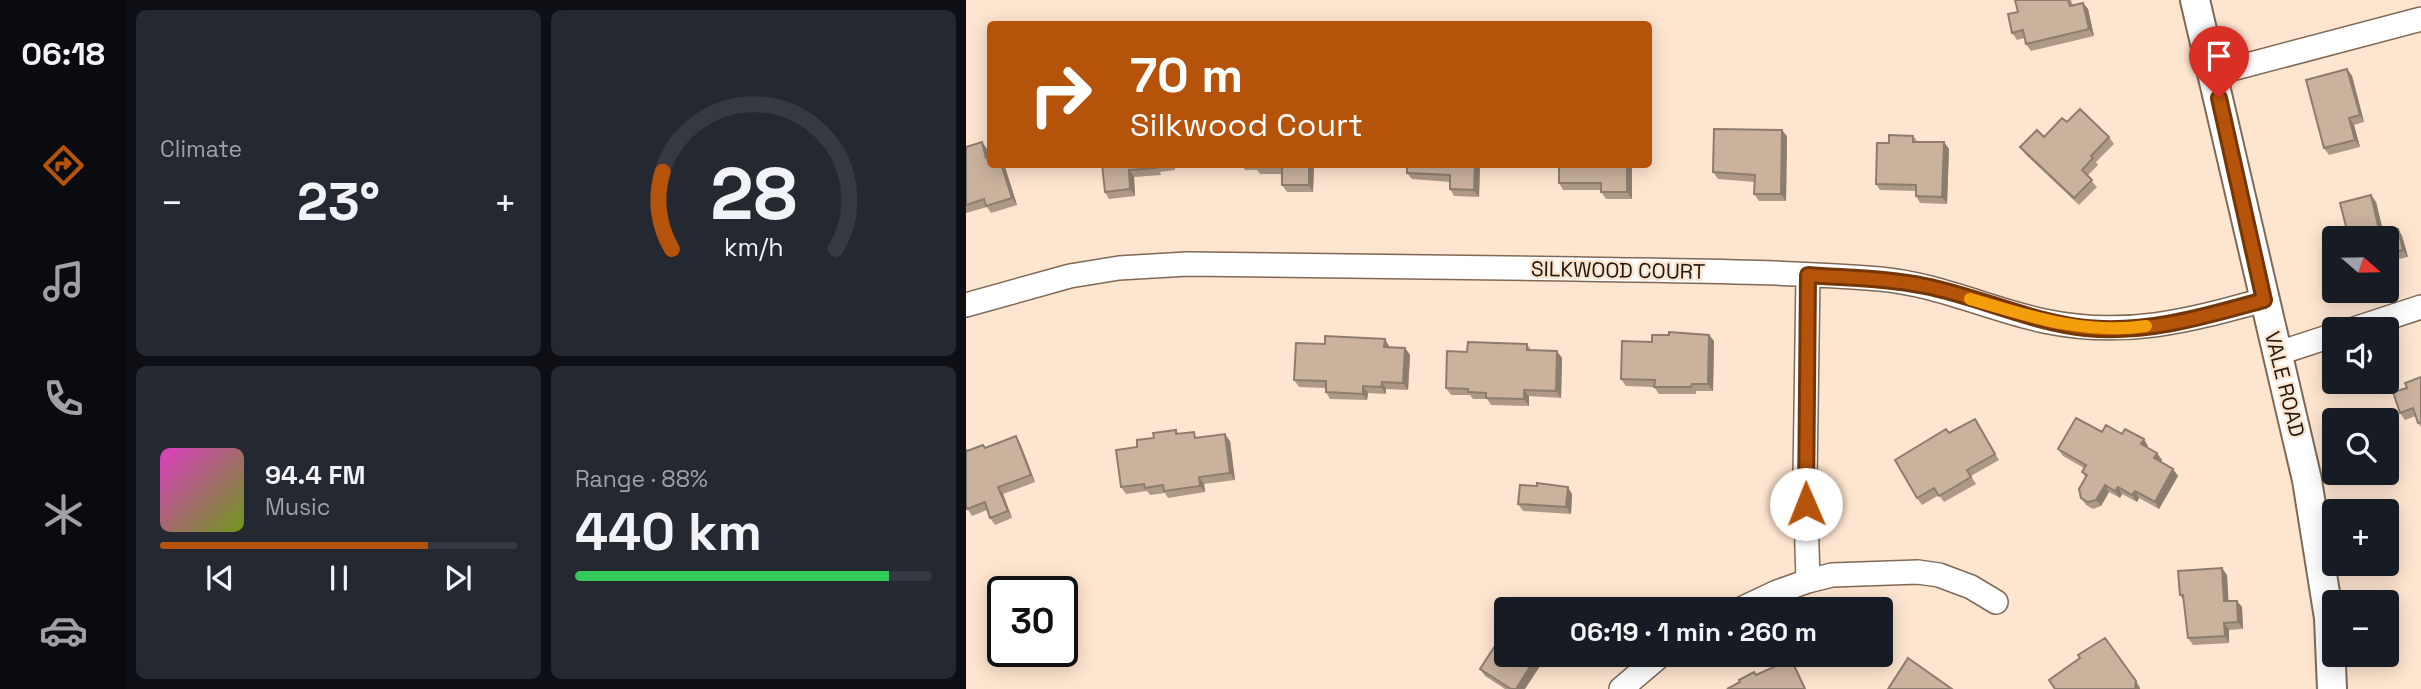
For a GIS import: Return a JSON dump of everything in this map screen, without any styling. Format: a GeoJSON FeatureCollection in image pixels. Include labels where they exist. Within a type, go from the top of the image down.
{"type":"FeatureCollection","features":[{"type":"Feature","properties":{"kind":"main road","name":"VALE ROAD"},"geometry":{"type":"LineString","coordinates":[[2195,0],[2276,354],[2297,429],[2329,618],[2332,689]]}},
{"type":"Feature","properties":{"kind":"street"},"geometry":{"type":"LineString","coordinates":[[2213,74],[2421,19]]}},
{"type":"Feature","properties":{"kind":"street","name":"SILKWOOD COURT"},"geometry":{"type":"LineString","coordinates":[[966,305],[1070,276],[1119,268],[1187,264],[1731,272],[1883,280],[1927,286],[2043,320],[2086,328],[2128,329],[2189,321],[2264,300]]}},
{"type":"Feature","properties":{"kind":"street"},"geometry":{"type":"LineString","coordinates":[[1808,275],[1805,478],[1808,581]]}},
{"type":"Feature","properties":{"kind":"street"},"geometry":{"type":"LineString","coordinates":[[2391,317],[2421,307]]}},
{"type":"Feature","properties":{"kind":"street"},"geometry":{"type":"LineString","coordinates":[[2276,354],[2322,339]]}},
{"type":"Feature","properties":{"kind":"street"},"geometry":{"type":"LineString","coordinates":[[1766,597],[1832,575],[1919,572],[1939,575],[1970,587],[1996,602]]}},
{"type":"Feature","properties":{"kind":"street"},"geometry":{"type":"LineString","coordinates":[[1621,689],[1647,667]]}},
{"type":"Feature","properties":{"kind":"building"},"geometry":{"type":"Polygon","coordinates":[[[2015,0],[2068,0],[2070,6],[2083,3],[2089,29],[2026,44],[2023,30],[2012,33],[2008,14],[2018,12],[2015,0]]]}},
{"type":"Feature","properties":{"kind":"building"},"geometry":{"type":"Polygon","coordinates":[[[2347,69],[2360,115],[2349,118],[2355,140],[2324,148],[2306,80],[2347,69]]]}},
{"type":"Feature","properties":{"kind":"building"},"geometry":{"type":"Polygon","coordinates":[[[2080,109],[2109,137],[2082,170],[2092,180],[2074,198],[2020,147],[2037,130],[2044,137],[2062,118],[2067,122],[2080,109]]]}},
{"type":"Feature","properties":{"kind":"building"},"geometry":{"type":"Polygon","coordinates":[[[1714,129],[1782,130],[1781,194],[1754,194],[1755,175],[1713,172],[1714,129]]]}},
{"type":"Feature","properties":{"kind":"building"},"geometry":{"type":"Polygon","coordinates":[[[1889,135],[1913,136],[1913,142],[1944,142],[1942,197],[1916,196],[1916,185],[1876,184],[1877,143],[1889,143],[1889,135]]]}},
{"type":"Feature","properties":{"kind":"building"},"geometry":{"type":"Polygon","coordinates":[[[982,142],[987,168],[1002,168],[1012,198],[986,206],[984,199],[966,205],[966,147],[982,142]]]}},
{"type":"Feature","properties":{"kind":"building"},"geometry":{"type":"Polygon","coordinates":[[[1102,168],[1156,168],[1129,170],[1130,189],[1105,192],[1102,168]]]}},
{"type":"Feature","properties":{"kind":"building"},"geometry":{"type":"Polygon","coordinates":[[[1282,168],[1309,168],[1309,185],[1282,185],[1282,168]]]}},
{"type":"Feature","properties":{"kind":"building"},"geometry":{"type":"Polygon","coordinates":[[[1407,168],[1475,168],[1474,190],[1450,189],[1450,175],[1407,173],[1407,168]]]}},
{"type":"Feature","properties":{"kind":"building"},"geometry":{"type":"Polygon","coordinates":[[[1559,168],[1627,168],[1627,192],[1601,192],[1601,183],[1559,183],[1559,168]]]}},
{"type":"Feature","properties":{"kind":"building"},"geometry":{"type":"Polygon","coordinates":[[[2371,195],[2378,226],[2346,226],[2340,203],[2371,195]]]}},
{"type":"Feature","properties":{"kind":"building"},"geometry":{"type":"Polygon","coordinates":[[[2399,233],[2403,250],[2399,251],[2399,233]]]}},
{"type":"Feature","properties":{"kind":"building"},"geometry":{"type":"Polygon","coordinates":[[[1669,332],[1709,335],[1708,384],[1654,387],[1655,380],[1621,379],[1622,341],[1652,342],[1652,335],[1669,335],[1669,332]]]}},
{"type":"Feature","properties":{"kind":"building"},"geometry":{"type":"Polygon","coordinates":[[[1325,336],[1385,339],[1384,347],[1405,348],[1403,383],[1382,382],[1381,387],[1363,386],[1363,394],[1326,392],[1326,381],[1294,380],[1296,343],[1325,344],[1325,336]]]}},
{"type":"Feature","properties":{"kind":"building"},"geometry":{"type":"Polygon","coordinates":[[[1468,342],[1527,344],[1527,350],[1557,351],[1556,391],[1524,390],[1524,399],[1486,398],[1486,393],[1446,388],[1447,351],[1467,352],[1468,342]]]}},
{"type":"Feature","properties":{"kind":"building"},"geometry":{"type":"Polygon","coordinates":[[[2421,377],[2421,422],[2418,423],[2413,408],[2400,413],[2394,394],[2399,394],[2399,390],[2407,388],[2405,383],[2421,377]]]}},
{"type":"Feature","properties":{"kind":"building"},"geometry":{"type":"Polygon","coordinates":[[[2076,418],[2102,432],[2106,425],[2122,434],[2125,429],[2144,439],[2141,444],[2157,453],[2154,458],[2173,469],[2155,502],[2135,491],[2132,495],[2118,487],[2115,491],[2105,485],[2096,500],[2088,502],[2081,498],[2079,489],[2087,475],[2082,472],[2086,465],[2058,449],[2076,418]]]}},
{"type":"Feature","properties":{"kind":"building"},"geometry":{"type":"Polygon","coordinates":[[[1975,419],[1995,454],[1967,470],[1971,477],[1939,496],[1934,488],[1917,498],[1895,460],[1946,429],[1949,433],[1975,419]]]}},
{"type":"Feature","properties":{"kind":"building"},"geometry":{"type":"Polygon","coordinates":[[[1176,430],[1176,434],[1194,432],[1195,438],[1225,434],[1230,473],[1199,477],[1200,486],[1164,491],[1163,485],[1145,488],[1144,484],[1121,487],[1116,450],[1137,447],[1137,440],[1154,438],[1153,433],[1176,430]]]}},
{"type":"Feature","properties":{"kind":"building"},"geometry":{"type":"Polygon","coordinates":[[[1016,436],[1031,475],[998,487],[1008,511],[990,518],[985,502],[967,509],[966,450],[983,445],[985,448],[1016,436]]]}},
{"type":"Feature","properties":{"kind":"building"},"geometry":{"type":"Polygon","coordinates":[[[1537,483],[1568,487],[1566,507],[1518,504],[1520,485],[1537,486],[1537,483]]]}},
{"type":"Feature","properties":{"kind":"building"},"geometry":{"type":"Polygon","coordinates":[[[2222,568],[2224,601],[2237,601],[2238,622],[2224,623],[2225,636],[2188,638],[2178,571],[2222,568]]]}},
{"type":"Feature","properties":{"kind":"building"},"geometry":{"type":"Polygon","coordinates":[[[2105,638],[2136,681],[2135,689],[2055,689],[2049,680],[2080,658],[2078,655],[2105,638]]]}},
{"type":"Feature","properties":{"kind":"building"},"geometry":{"type":"Polygon","coordinates":[[[1494,647],[1494,667],[1530,667],[1516,689],[1511,689],[1480,669],[1494,647]]]}},
{"type":"Feature","properties":{"kind":"building"},"geometry":{"type":"Polygon","coordinates":[[[1908,658],[1952,689],[1888,689],[1908,658]]]}},
{"type":"Feature","properties":{"kind":"building"},"geometry":{"type":"Polygon","coordinates":[[[1774,667],[1795,667],[1805,689],[1727,689],[1754,672],[1756,675],[1774,667]]]}},
{"type":"Feature","properties":{"kind":"slow traffic"},"geometry":{"type":"LineString","coordinates":[[1970,299],[2043,320],[2086,328],[2128,329],[2146,326]]}},
{"type":"Feature","properties":{"kind":"route"},"geometry":{"type":"LineString","coordinates":[[1806,504],[1808,275],[1927,286],[2043,320],[2086,328],[2128,329],[2189,321],[2264,300],[2219,98]]}}]}
